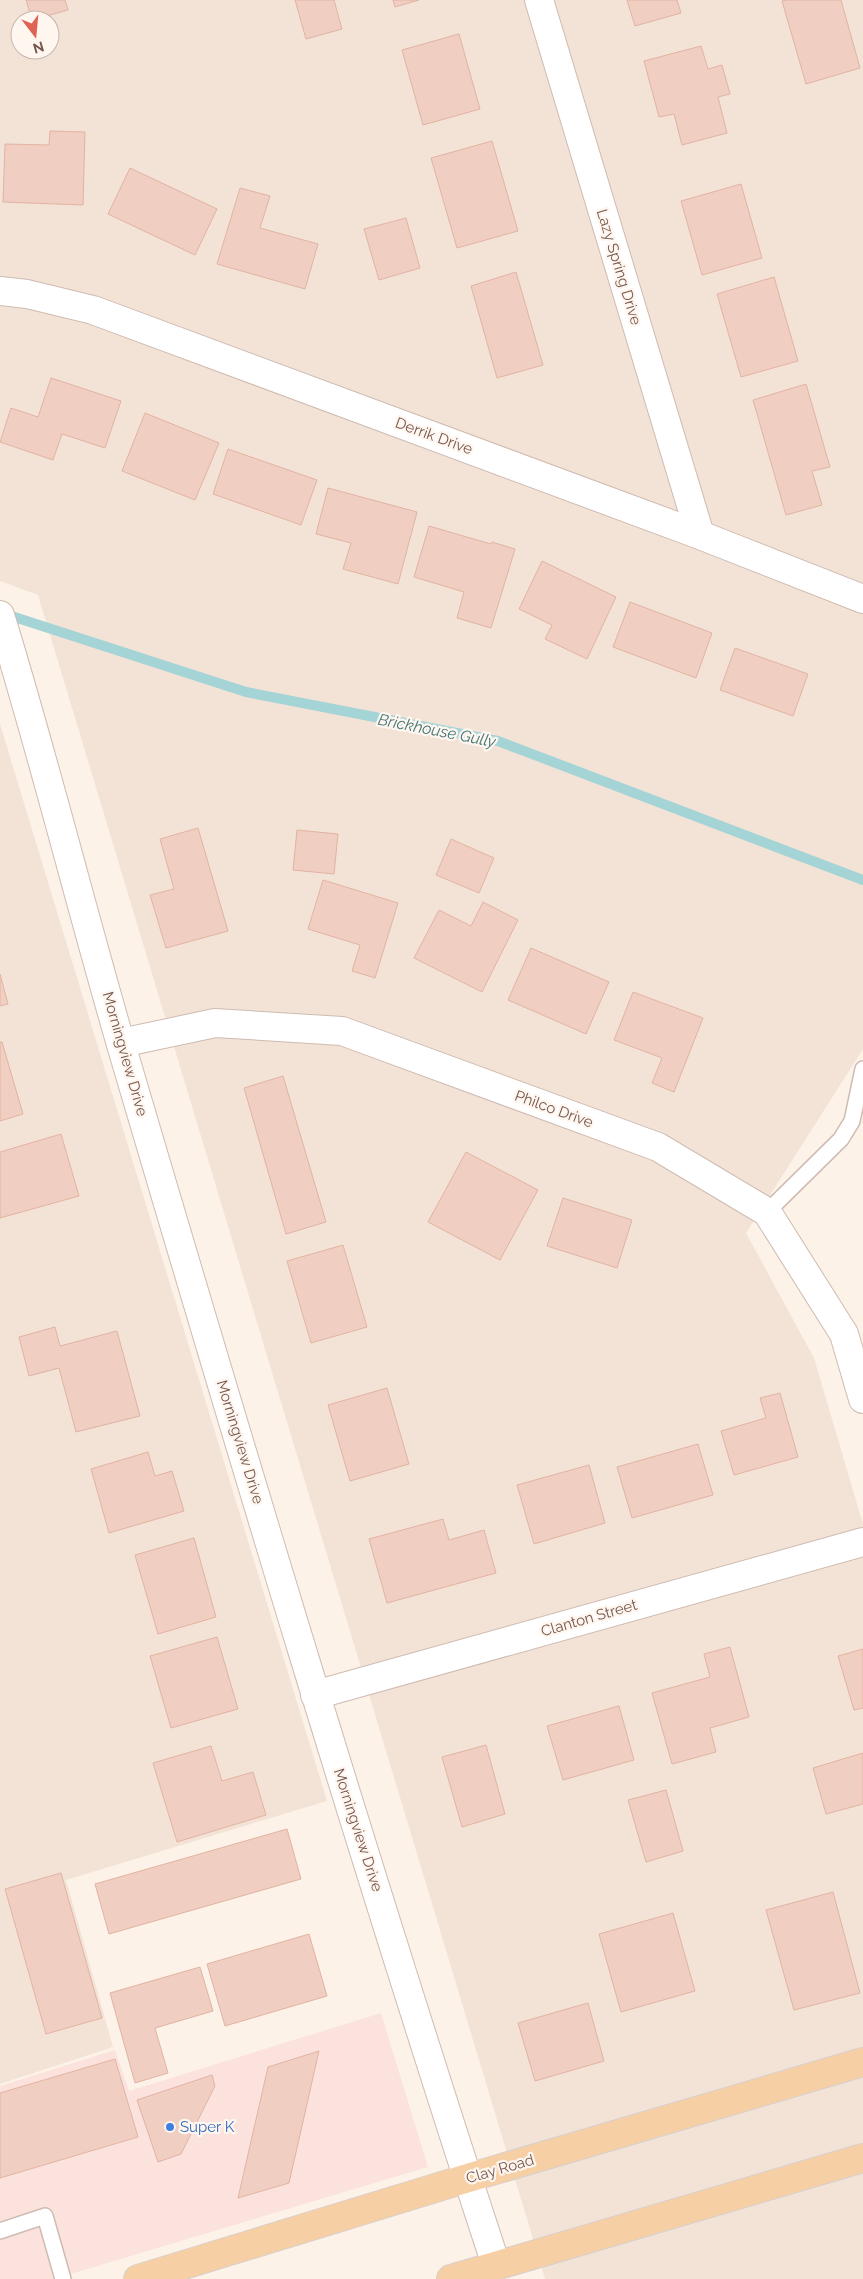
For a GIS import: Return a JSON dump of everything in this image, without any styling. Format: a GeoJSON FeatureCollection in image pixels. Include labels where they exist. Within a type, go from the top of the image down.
{"type":"FeatureCollection","features":[{"type":"Feature","properties":{"kind":"main road","name":"Clay Road"},"geometry":{"type":"LineString","coordinates":[[138,2279],[468,2178],[863,2062]]}},
{"type":"Feature","properties":{"kind":"main road"},"geometry":{"type":"LineString","coordinates":[[451,2279],[863,2158]]}},
{"type":"Feature","properties":{"kind":"street","name":"Lazy Spring Drive"},"geometry":{"type":"LineString","coordinates":[[539,0],[700,535]]}},
{"type":"Feature","properties":{"kind":"street","name":"Derrik Drive"},"geometry":{"type":"LineString","coordinates":[[0,291],[26,294],[93,310],[700,535],[863,599]]}},
{"type":"Feature","properties":{"kind":"street","name":"Morningview Drive"},"geometry":{"type":"LineString","coordinates":[[0,614],[121,1043],[315,1695],[496,2265]]}},
{"type":"Feature","properties":{"kind":"street","name":"Philco Drive"},"geometry":{"type":"LineString","coordinates":[[121,1043],[214,1023],[342,1031],[658,1147],[767,1212],[844,1334],[863,1399]]}},
{"type":"Feature","properties":{"kind":"street","name":"Clanton Street"},"geometry":{"type":"LineString","coordinates":[[315,1695],[863,1542]]}},
{"type":"Feature","properties":{"kind":"lane"},"geometry":{"type":"LineString","coordinates":[[767,1212],[841,1139],[852,1121],[863,1069]]}},
{"type":"Feature","properties":{"kind":"lane"},"geometry":{"type":"LineString","coordinates":[[0,2230],[45,2216],[63,2279]]}},
{"type":"Feature","properties":{"kind":"shaded area"},"geometry":{"type":"Polygon","coordinates":[[[0,0],[863,0],[863,1049],[746,1233],[814,1358],[863,1524],[863,2279],[545,2279],[38,595],[0,581],[0,0]]]}},
{"type":"Feature","properties":{"kind":"shaded area"},"geometry":{"type":"Polygon","coordinates":[[[0,724],[327,1801],[66,1880],[113,2047],[0,2084],[0,724]]]}},
{"type":"Feature","properties":{"kind":"shaded area"},"geometry":{"type":"Polygon","coordinates":[[[381,2013],[428,2167],[54,2279],[0,2279],[0,2086],[115,2050],[129,2091],[381,2013]]]}},
{"type":"Feature","properties":{"kind":"building"},"geometry":{"type":"Polygon","coordinates":[[[26,0],[65,0],[68,10],[60,12],[60,10],[29,10],[26,0]]]}},
{"type":"Feature","properties":{"kind":"building"},"geometry":{"type":"Polygon","coordinates":[[[295,0],[334,0],[342,29],[306,39],[295,0]]]}},
{"type":"Feature","properties":{"kind":"building"},"geometry":{"type":"Polygon","coordinates":[[[393,0],[419,0],[395,7],[393,0]]]}},
{"type":"Feature","properties":{"kind":"building"},"geometry":{"type":"Polygon","coordinates":[[[627,0],[677,0],[681,13],[635,26],[627,0]]]}},
{"type":"Feature","properties":{"kind":"building"},"geometry":{"type":"Polygon","coordinates":[[[841,0],[860,68],[806,84],[782,1],[841,0]]]}},
{"type":"Feature","properties":{"kind":"building"},"geometry":{"type":"Polygon","coordinates":[[[459,34],[480,109],[423,125],[402,50],[459,34]]]}},
{"type":"Feature","properties":{"kind":"building"},"geometry":{"type":"Polygon","coordinates":[[[701,46],[708,69],[722,65],[730,94],[718,97],[727,133],[682,145],[674,114],[659,117],[644,61],[701,46]]]}},
{"type":"Feature","properties":{"kind":"building"},"geometry":{"type":"Polygon","coordinates":[[[50,131],[85,132],[83,205],[3,202],[5,144],[49,145],[50,131]]]}},
{"type":"Feature","properties":{"kind":"building"},"geometry":{"type":"Polygon","coordinates":[[[492,141],[518,231],[457,248],[431,158],[492,141]]]}},
{"type":"Feature","properties":{"kind":"building"},"geometry":{"type":"Polygon","coordinates":[[[130,168],[217,209],[195,255],[108,214],[130,168]]]}},
{"type":"Feature","properties":{"kind":"building"},"geometry":{"type":"Polygon","coordinates":[[[741,184],[762,258],[702,275],[681,201],[741,184]]]}},
{"type":"Feature","properties":{"kind":"building"},"geometry":{"type":"Polygon","coordinates":[[[240,188],[270,196],[260,228],[318,244],[305,289],[217,264],[240,188]]]}},
{"type":"Feature","properties":{"kind":"building"},"geometry":{"type":"Polygon","coordinates":[[[406,218],[420,268],[379,280],[364,229],[406,218]]]}},
{"type":"Feature","properties":{"kind":"building"},"geometry":{"type":"Polygon","coordinates":[[[516,272],[543,365],[497,378],[471,286],[516,272]]]}},
{"type":"Feature","properties":{"kind":"building"},"geometry":{"type":"Polygon","coordinates":[[[774,277],[798,361],[741,377],[717,294],[774,277]]]}},
{"type":"Feature","properties":{"kind":"building"},"geometry":{"type":"Polygon","coordinates":[[[51,378],[121,401],[105,448],[62,434],[53,460],[0,442],[11,408],[38,417],[51,378]]]}},
{"type":"Feature","properties":{"kind":"building"},"geometry":{"type":"Polygon","coordinates":[[[806,384],[830,467],[812,471],[822,505],[786,515],[753,400],[806,384]]]}},
{"type":"Feature","properties":{"kind":"building"},"geometry":{"type":"Polygon","coordinates":[[[145,413],[219,443],[195,500],[122,471],[145,413]]]}},
{"type":"Feature","properties":{"kind":"building"},"geometry":{"type":"Polygon","coordinates":[[[228,449],[317,480],[301,525],[213,494],[228,449]]]}},
{"type":"Feature","properties":{"kind":"building"},"geometry":{"type":"Polygon","coordinates":[[[328,488],[417,512],[398,584],[343,569],[351,543],[316,534],[328,488]]]}},
{"type":"Feature","properties":{"kind":"building"},"geometry":{"type":"Polygon","coordinates":[[[429,526],[515,549],[491,628],[457,618],[464,592],[414,577],[429,526]]]}},
{"type":"Feature","properties":{"kind":"building"},"geometry":{"type":"Polygon","coordinates":[[[542,561],[616,597],[587,659],[545,639],[552,625],[519,609],[542,561]]]}},
{"type":"Feature","properties":{"kind":"building"},"geometry":{"type":"Polygon","coordinates":[[[630,602],[712,633],[696,678],[613,647],[630,602]]]}},
{"type":"Feature","properties":{"kind":"building"},"geometry":{"type":"Polygon","coordinates":[[[735,648],[808,674],[793,716],[720,690],[735,648]]]}},
{"type":"Feature","properties":{"kind":"building"},"geometry":{"type":"Polygon","coordinates":[[[198,828],[228,931],[166,948],[150,895],[174,889],[160,839],[198,828]]]}},
{"type":"Feature","properties":{"kind":"building"},"geometry":{"type":"Polygon","coordinates":[[[297,830],[338,834],[334,874],[293,870],[297,830]]]}},
{"type":"Feature","properties":{"kind":"building"},"geometry":{"type":"Polygon","coordinates":[[[451,839],[494,858],[479,893],[436,875],[451,839]]]}},
{"type":"Feature","properties":{"kind":"building"},"geometry":{"type":"Polygon","coordinates":[[[323,880],[398,903],[375,978],[352,971],[360,945],[308,929],[323,880]]]}},
{"type":"Feature","properties":{"kind":"building"},"geometry":{"type":"Polygon","coordinates":[[[483,902],[518,920],[482,992],[414,958],[439,910],[471,926],[483,902]]]}},
{"type":"Feature","properties":{"kind":"building"},"geometry":{"type":"Polygon","coordinates":[[[531,948],[609,982],[586,1034],[508,1000],[531,948]]]}},
{"type":"Feature","properties":{"kind":"building"},"geometry":{"type":"Polygon","coordinates":[[[0,974],[8,1004],[0,1006],[0,974]]]}},
{"type":"Feature","properties":{"kind":"building"},"geometry":{"type":"Polygon","coordinates":[[[633,992],[703,1018],[674,1092],[652,1083],[662,1058],[614,1040],[633,992]]]}},
{"type":"Feature","properties":{"kind":"building"},"geometry":{"type":"Polygon","coordinates":[[[0,1042],[2,1042],[23,1114],[0,1121],[0,1042]]]}},
{"type":"Feature","properties":{"kind":"building"},"geometry":{"type":"Polygon","coordinates":[[[283,1076],[326,1222],[286,1234],[244,1088],[283,1076]]]}},
{"type":"Feature","properties":{"kind":"building"},"geometry":{"type":"Polygon","coordinates":[[[61,1134],[79,1196],[0,1218],[0,1152],[61,1134]]]}},
{"type":"Feature","properties":{"kind":"building"},"geometry":{"type":"Polygon","coordinates":[[[466,1152],[538,1190],[500,1260],[428,1222],[466,1152]]]}},
{"type":"Feature","properties":{"kind":"building"},"geometry":{"type":"Polygon","coordinates":[[[563,1198],[632,1220],[617,1268],[547,1246],[563,1198]]]}},
{"type":"Feature","properties":{"kind":"building"},"geometry":{"type":"Polygon","coordinates":[[[343,1245],[367,1327],[311,1343],[287,1261],[343,1245]]]}},
{"type":"Feature","properties":{"kind":"building"},"geometry":{"type":"Polygon","coordinates":[[[55,1327],[60,1346],[117,1331],[140,1416],[76,1432],[59,1368],[29,1376],[19,1337],[55,1327]]]}},
{"type":"Feature","properties":{"kind":"building"},"geometry":{"type":"Polygon","coordinates":[[[387,1388],[409,1464],[350,1481],[328,1405],[387,1388]]]}},
{"type":"Feature","properties":{"kind":"building"},"geometry":{"type":"Polygon","coordinates":[[[780,1393],[798,1457],[734,1475],[721,1431],[766,1418],[760,1398],[780,1393]]]}},
{"type":"Feature","properties":{"kind":"building"},"geometry":{"type":"Polygon","coordinates":[[[698,1444],[713,1495],[632,1518],[617,1467],[698,1444]]]}},
{"type":"Feature","properties":{"kind":"building"},"geometry":{"type":"Polygon","coordinates":[[[148,1452],[155,1476],[172,1471],[184,1511],[109,1533],[91,1469],[148,1452]]]}},
{"type":"Feature","properties":{"kind":"building"},"geometry":{"type":"Polygon","coordinates":[[[589,1465],[605,1523],[534,1544],[517,1485],[589,1465]]]}},
{"type":"Feature","properties":{"kind":"building"},"geometry":{"type":"Polygon","coordinates":[[[443,1519],[449,1540],[484,1530],[496,1573],[387,1603],[369,1539],[443,1519]]]}},
{"type":"Feature","properties":{"kind":"building"},"geometry":{"type":"Polygon","coordinates":[[[194,1538],[216,1617],[158,1634],[135,1555],[194,1538]]]}},
{"type":"Feature","properties":{"kind":"building"},"geometry":{"type":"Polygon","coordinates":[[[217,1637],[238,1709],[171,1728],[150,1656],[217,1637]]]}},
{"type":"Feature","properties":{"kind":"building"},"geometry":{"type":"Polygon","coordinates":[[[730,1647],[749,1717],[710,1728],[716,1752],[672,1764],[652,1693],[710,1677],[704,1654],[730,1647]]]}},
{"type":"Feature","properties":{"kind":"building"},"geometry":{"type":"Polygon","coordinates":[[[863,1649],[863,1708],[854,1710],[838,1656],[863,1649]]]}},
{"type":"Feature","properties":{"kind":"building"},"geometry":{"type":"Polygon","coordinates":[[[619,1706],[634,1760],[563,1780],[547,1726],[619,1706]]]}},
{"type":"Feature","properties":{"kind":"building"},"geometry":{"type":"Polygon","coordinates":[[[486,1745],[505,1814],[462,1827],[442,1757],[486,1745]]]}},
{"type":"Feature","properties":{"kind":"building"},"geometry":{"type":"Polygon","coordinates":[[[211,1746],[222,1781],[253,1772],[266,1815],[177,1842],[153,1763],[211,1746]]]}},
{"type":"Feature","properties":{"kind":"building"},"geometry":{"type":"Polygon","coordinates":[[[863,1753],[863,1804],[826,1814],[813,1768],[863,1753]]]}},
{"type":"Feature","properties":{"kind":"building"},"geometry":{"type":"Polygon","coordinates":[[[666,1790],[683,1851],[646,1862],[628,1800],[666,1790]]]}},
{"type":"Feature","properties":{"kind":"building"},"geometry":{"type":"Polygon","coordinates":[[[287,1829],[301,1879],[109,1934],[95,1884],[287,1829]]]}},
{"type":"Feature","properties":{"kind":"building"},"geometry":{"type":"Polygon","coordinates":[[[61,1873],[102,2018],[46,2034],[5,1889],[61,1873]]]}},
{"type":"Feature","properties":{"kind":"building"},"geometry":{"type":"Polygon","coordinates":[[[833,1892],[860,1993],[794,2010],[766,1910],[833,1892]]]}},
{"type":"Feature","properties":{"kind":"building"},"geometry":{"type":"Polygon","coordinates":[[[673,1913],[695,1991],[621,2012],[599,1934],[673,1913]]]}},
{"type":"Feature","properties":{"kind":"building"},"geometry":{"type":"Polygon","coordinates":[[[309,1934],[327,1996],[225,2026],[207,1964],[309,1934]]]}},
{"type":"Feature","properties":{"kind":"building"},"geometry":{"type":"Polygon","coordinates":[[[200,1967],[213,2011],[155,2028],[168,2073],[135,2083],[110,1993],[200,1967]]]}},
{"type":"Feature","properties":{"kind":"building"},"geometry":{"type":"Polygon","coordinates":[[[588,2003],[604,2061],[535,2081],[518,2023],[588,2003]]]}},
{"type":"Feature","properties":{"kind":"building"},"geometry":{"type":"Polygon","coordinates":[[[319,2051],[289,2183],[238,2198],[268,2067],[319,2051]]]}},
{"type":"Feature","properties":{"kind":"building"},"geometry":{"type":"Polygon","coordinates":[[[115,2059],[138,2137],[0,2178],[0,2093],[115,2059]]]}},
{"type":"Feature","properties":{"kind":"building","name":"Super K"},"geometry":{"type":"Polygon","coordinates":[[[212,2075],[215,2086],[181,2154],[158,2162],[137,2100],[212,2075]]]}},
{"type":"Feature","properties":{"kind":"waterway","name":"Brickhouse Gully"},"geometry":{"type":"LineString","coordinates":[[2,613],[246,692],[498,741],[863,880]]}},
{"type":"Feature","properties":{"kind":"place","name":"Super K"},"geometry":{"type":"Point","coordinates":[170,2127]}}]}
